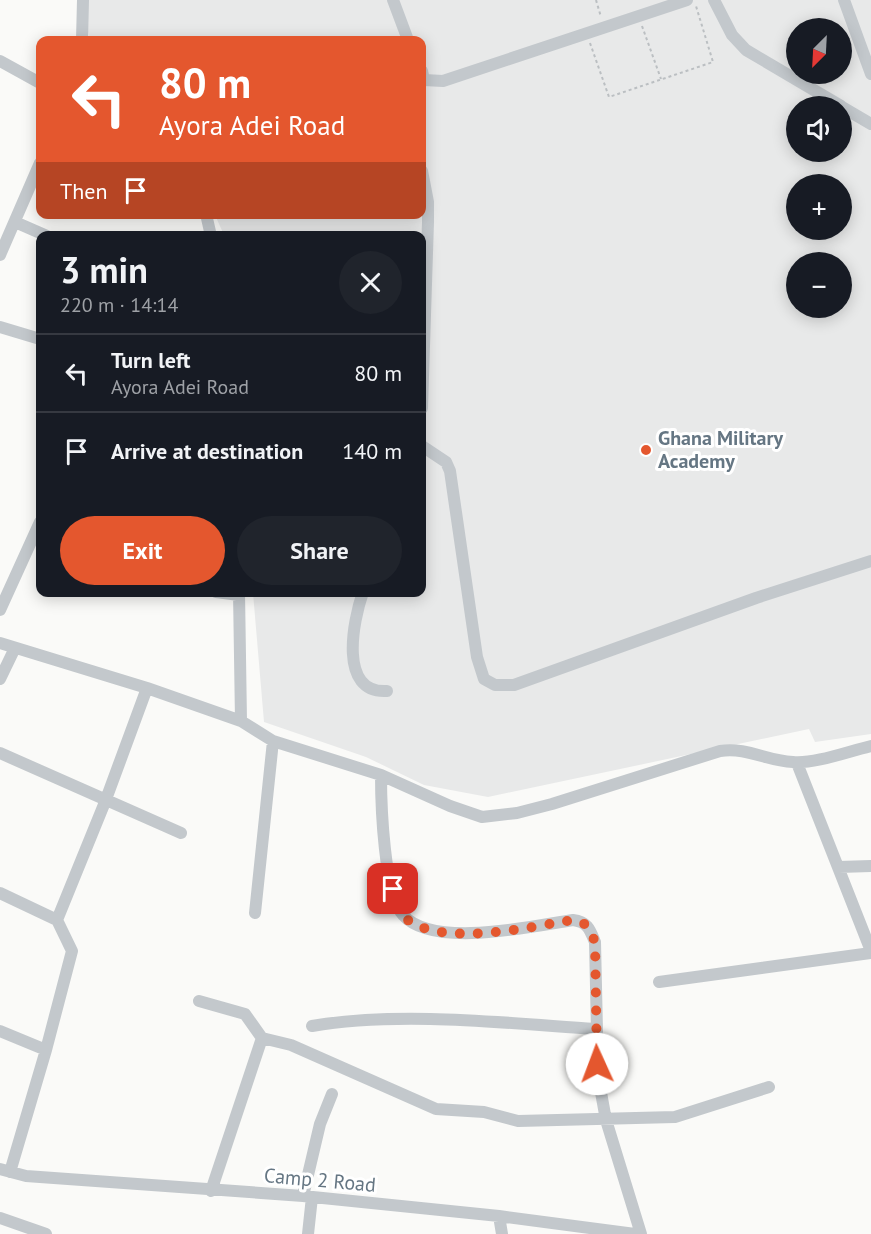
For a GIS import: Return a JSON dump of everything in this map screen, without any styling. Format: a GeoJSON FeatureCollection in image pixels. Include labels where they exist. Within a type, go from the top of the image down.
{"type":"FeatureCollection","features":[{"type":"Feature","properties":{"kind":"street"},"geometry":{"type":"LineString","coordinates":[[82,36],[83,0]]}},
{"type":"Feature","properties":{"kind":"street"},"geometry":{"type":"LineString","coordinates":[[393,0],[406,36]]}},
{"type":"Feature","properties":{"kind":"street"},"geometry":{"type":"LineString","coordinates":[[426,79],[443,81],[687,0]]}},
{"type":"Feature","properties":{"kind":"street"},"geometry":{"type":"LineString","coordinates":[[714,0],[732,35],[746,50],[823,96]]}},
{"type":"Feature","properties":{"kind":"street"},"geometry":{"type":"LineString","coordinates":[[844,0],[871,74]]}},
{"type":"Feature","properties":{"kind":"street"},"geometry":{"type":"LineString","coordinates":[[0,61],[36,81]]}},
{"type":"Feature","properties":{"kind":"street"},"geometry":{"type":"LineString","coordinates":[[852,113],[871,124]]}},
{"type":"Feature","properties":{"kind":"street"},"geometry":{"type":"LineString","coordinates":[[0,255],[4,232],[15,222],[36,172]]}},
{"type":"Feature","properties":{"kind":"street"},"geometry":{"type":"LineString","coordinates":[[426,192],[428,202],[426,238]]}},
{"type":"Feature","properties":{"kind":"street"},"geometry":{"type":"LineString","coordinates":[[15,222],[36,231]]}},
{"type":"Feature","properties":{"kind":"street"},"geometry":{"type":"LineString","coordinates":[[0,327],[36,338]]}},
{"type":"Feature","properties":{"kind":"street"},"geometry":{"type":"LineString","coordinates":[[426,450],[446,462],[450,471],[477,657],[484,679],[495,685],[514,685],[756,597],[871,561]]}},
{"type":"Feature","properties":{"kind":"street"},"geometry":{"type":"LineString","coordinates":[[0,610],[36,535]]}},
{"type":"Feature","properties":{"kind":"street"},"geometry":{"type":"LineString","coordinates":[[239,597],[240,721]]}},
{"type":"Feature","properties":{"kind":"street"},"geometry":{"type":"LineString","coordinates":[[361,597],[356,614],[353,655],[356,674],[370,689],[387,691]]}},
{"type":"Feature","properties":{"kind":"street"},"geometry":{"type":"LineString","coordinates":[[0,643],[14,650],[147,688],[240,721],[273,741],[381,775],[472,815],[490,817],[552,804],[720,752],[742,749],[780,761],[797,763],[871,746]]}},
{"type":"Feature","properties":{"kind":"street"},"geometry":{"type":"LineString","coordinates":[[0,679],[14,650]]}},
{"type":"Feature","properties":{"kind":"street"},"geometry":{"type":"LineString","coordinates":[[57,920],[105,802],[147,688]]}},
{"type":"Feature","properties":{"kind":"street"},"geometry":{"type":"LineString","coordinates":[[255,914],[273,741]]}},
{"type":"Feature","properties":{"kind":"street"},"geometry":{"type":"LineString","coordinates":[[0,753],[105,802],[181,833]]}},
{"type":"Feature","properties":{"kind":"street"},"geometry":{"type":"LineString","coordinates":[[658,982],[871,952],[797,763]]}},
{"type":"Feature","properties":{"kind":"street"},"geometry":{"type":"LineString","coordinates":[[381,775],[382,834],[397,907],[404,917],[438,932],[498,931],[573,920],[590,927],[595,942],[595,1029],[598,1076],[606,1120],[641,1234]]}},
{"type":"Feature","properties":{"kind":"street"},"geometry":{"type":"LineString","coordinates":[[839,867],[871,866]]}},
{"type":"Feature","properties":{"kind":"street"},"geometry":{"type":"LineString","coordinates":[[0,893],[57,920],[72,951],[46,1050],[5,1171]]}},
{"type":"Feature","properties":{"kind":"street"},"geometry":{"type":"LineString","coordinates":[[199,1001],[245,1014],[262,1038],[291,1045],[436,1109],[484,1112],[519,1121],[675,1117],[770,1087]]}},
{"type":"Feature","properties":{"kind":"street"},"geometry":{"type":"LineString","coordinates":[[312,1026],[342,1021],[465,1021],[595,1029]]}},
{"type":"Feature","properties":{"kind":"street"},"geometry":{"type":"LineString","coordinates":[[0,1031],[46,1050]]}},
{"type":"Feature","properties":{"kind":"street"},"geometry":{"type":"LineString","coordinates":[[211,1191],[262,1038]]}},
{"type":"Feature","properties":{"kind":"street"},"geometry":{"type":"LineString","coordinates":[[308,1234],[308,1197],[320,1124],[332,1094]]}},
{"type":"Feature","properties":{"kind":"street","name":"Camp 2 Road"},"geometry":{"type":"LineString","coordinates":[[5,1171],[48,1178],[308,1197],[499,1216],[635,1234]]}},
{"type":"Feature","properties":{"kind":"street"},"geometry":{"type":"LineString","coordinates":[[499,1216],[502,1234]]}},
{"type":"Feature","properties":{"kind":"street"},"geometry":{"type":"LineString","coordinates":[[0,1218],[46,1234]]}},
{"type":"Feature","properties":{"kind":"path"},"geometry":{"type":"LineString","coordinates":[[596,0],[605,28]]}},
{"type":"Feature","properties":{"kind":"path"},"geometry":{"type":"LineString","coordinates":[[587,34],[609,97],[713,62],[694,0]]}},
{"type":"Feature","properties":{"kind":"path"},"geometry":{"type":"LineString","coordinates":[[638,16],[661,79]]}},
{"type":"Feature","properties":{"kind":"shaded area","name":"Ghana Military Academy"},"geometry":{"type":"Polygon","coordinates":[[[84,0],[871,0],[871,734],[815,742],[809,729],[488,797],[424,785],[366,757],[264,722],[253,597],[426,597],[426,231],[222,231],[217,219],[426,219],[426,36],[88,36],[84,0]]]}},
{"type":"Feature","properties":{"kind":"place","name":"Ghana Military Academy"},"geometry":{"type":"Point","coordinates":[646,450]}},
{"type":"Feature","properties":{"kind":"route"},"geometry":{"type":"LineString","coordinates":[[393,889],[397,907],[404,917],[438,932],[498,931],[573,920],[590,927],[595,942],[597,1064]]}}]}
